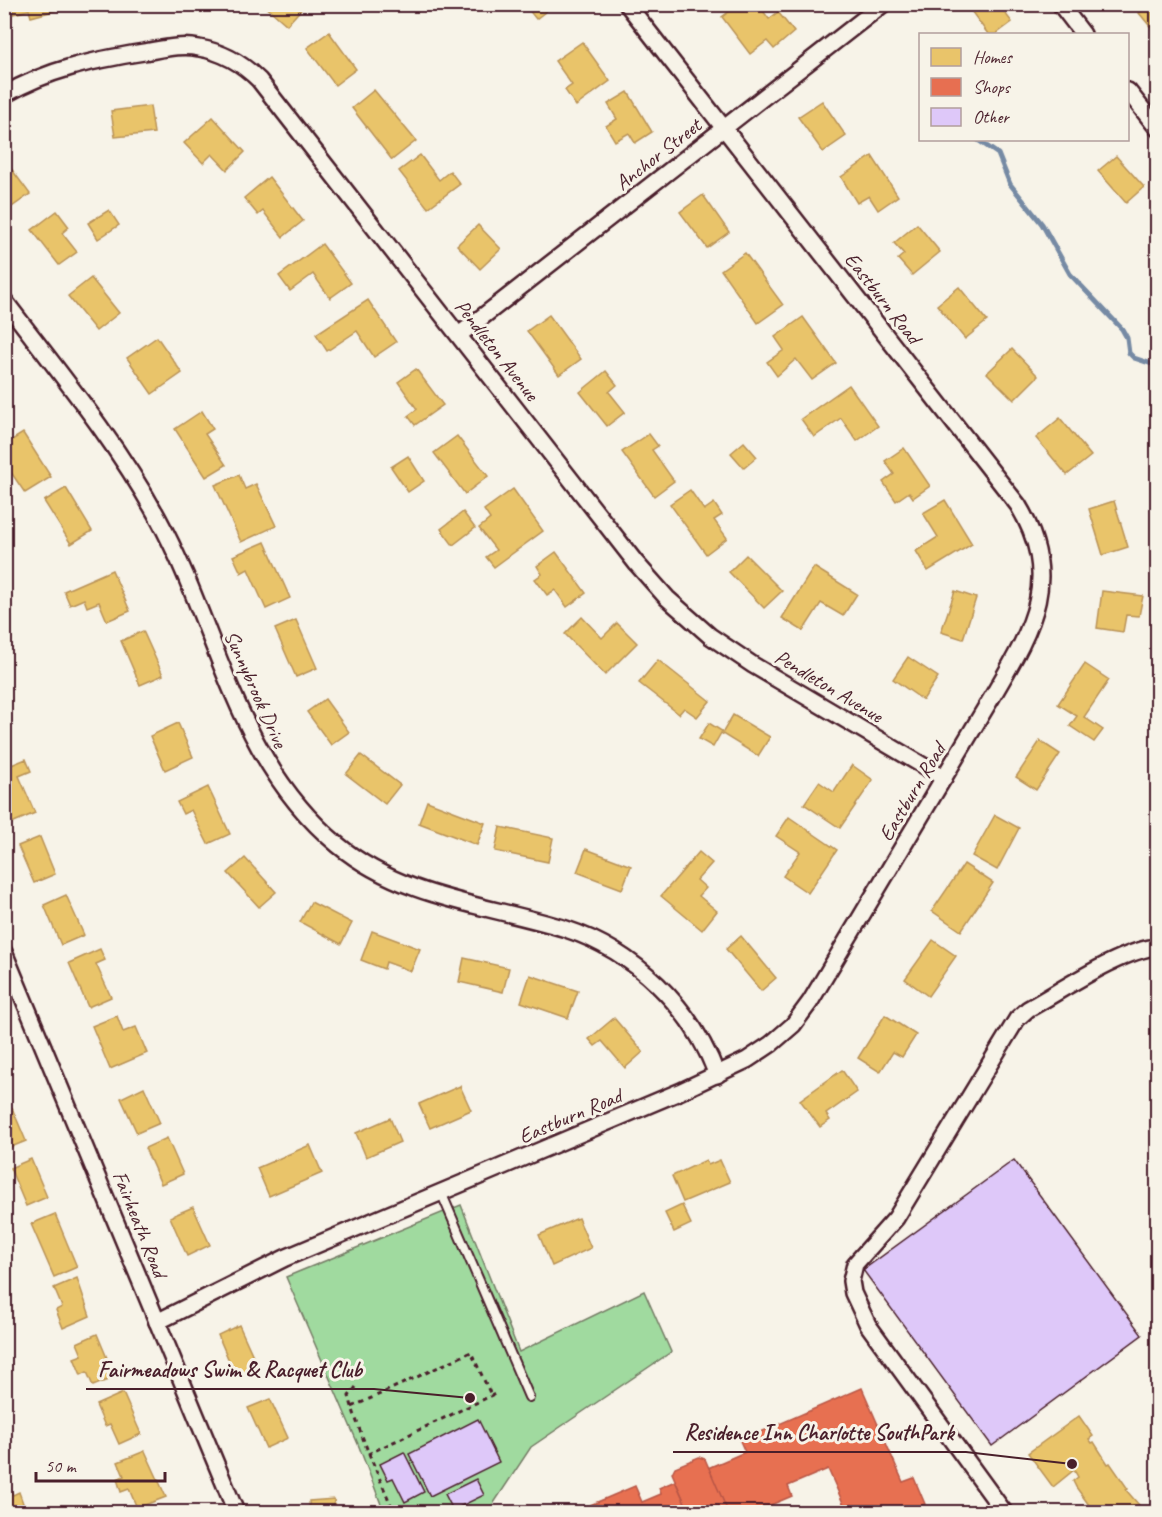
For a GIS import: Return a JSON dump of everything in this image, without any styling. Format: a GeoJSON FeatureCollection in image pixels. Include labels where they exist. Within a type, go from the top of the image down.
{"type":"FeatureCollection","features":[{"type":"Feature","properties":{"kind":"street","name":"Eastburn Road"},"geometry":{"type":"LineString","coordinates":[[157,1322],[285,1258],[717,1075],[771,1044],[793,1025],[810,1002],[1025,641],[1036,614],[1040,572],[1030,528],[1018,505],[627,4]]}},
{"type":"Feature","properties":{"kind":"street","name":"Anchor Street"},"geometry":{"type":"LineString","coordinates":[[459,335],[882,4]]}},
{"type":"Feature","properties":{"kind":"street"},"geometry":{"type":"LineString","coordinates":[[1060,4],[1082,33]]}},
{"type":"Feature","properties":{"kind":"street","name":"Pendleton Avenue"},"geometry":{"type":"LineString","coordinates":[[4,95],[36,78],[95,59],[187,47],[199,48],[232,58],[259,80],[636,563],[685,614],[753,665],[944,778]]}},
{"type":"Feature","properties":{"kind":"street"},"geometry":{"type":"LineString","coordinates":[[1129,92],[1158,129]]}},
{"type":"Feature","properties":{"kind":"street","name":"Sunnybrook Drive"},"geometry":{"type":"LineString","coordinates":[[4,300],[115,447],[142,491],[175,554],[250,735],[270,770],[302,811],[341,848],[407,885],[444,899],[566,929],[596,941],[623,957],[659,985],[673,1001],[696,1032],[717,1075]]}},
{"type":"Feature","properties":{"kind":"street"},"geometry":{"type":"LineString","coordinates":[[1004,1512],[863,1315],[852,1288],[855,1264],[896,1218],[1017,1019],[1028,1009],[1122,957],[1142,949],[1158,947]]}},
{"type":"Feature","properties":{"kind":"street","name":"Fairheath Road"},"geometry":{"type":"LineString","coordinates":[[4,952],[236,1512]]}},
{"type":"Feature","properties":{"kind":"lane"},"geometry":{"type":"LineString","coordinates":[[441,1192],[529,1397]]}},
{"type":"Feature","properties":{"kind":"path"},"geometry":{"type":"LineString","coordinates":[[352,1407],[471,1352],[491,1395]]}},
{"type":"Feature","properties":{"kind":"path"},"geometry":{"type":"LineString","coordinates":[[356,1387],[349,1396],[352,1407],[368,1454],[394,1512]]}},
{"type":"Feature","properties":{"kind":"path"},"geometry":{"type":"LineString","coordinates":[[368,1454],[497,1393]]}},
{"type":"Feature","properties":{"kind":"green space"},"geometry":{"type":"Polygon","coordinates":[[[461,1205],[519,1352],[644,1291],[671,1352],[531,1447],[488,1512],[384,1512],[358,1444],[286,1277],[461,1205]]]}},
{"type":"Feature","properties":{"kind":"building: Homes"},"geometry":{"type":"Polygon","coordinates":[[[11,4],[59,4],[61,9],[31,17],[29,10],[13,14],[11,4]]]}},
{"type":"Feature","properties":{"kind":"building: Homes"},"geometry":{"type":"Polygon","coordinates":[[[263,4],[305,4],[305,5],[287,25],[263,4]]]}},
{"type":"Feature","properties":{"kind":"building: Homes"},"geometry":{"type":"Polygon","coordinates":[[[524,4],[554,4],[554,5],[536,19],[524,4]]]}},
{"type":"Feature","properties":{"kind":"building: Homes"},"geometry":{"type":"Polygon","coordinates":[[[739,4],[758,4],[769,19],[778,12],[794,32],[774,49],[767,41],[750,54],[722,17],[739,4]]]}},
{"type":"Feature","properties":{"kind":"building: Homes"},"geometry":{"type":"Polygon","coordinates":[[[966,4],[998,4],[1012,22],[997,33],[987,33],[966,4]]]}},
{"type":"Feature","properties":{"kind":"building: Homes"},"geometry":{"type":"Polygon","coordinates":[[[1149,4],[1158,4],[1158,36],[1139,13],[1149,4]]]}},
{"type":"Feature","properties":{"kind":"building: Homes"},"geometry":{"type":"Polygon","coordinates":[[[329,32],[356,69],[335,85],[307,48],[329,32]]]}},
{"type":"Feature","properties":{"kind":"building: Homes"},"geometry":{"type":"Polygon","coordinates":[[[582,42],[610,81],[576,106],[565,90],[572,85],[555,61],[582,42]]]}},
{"type":"Feature","properties":{"kind":"building: Homes"},"geometry":{"type":"Polygon","coordinates":[[[374,90],[416,141],[392,160],[352,108],[374,90]]]}},
{"type":"Feature","properties":{"kind":"building: Homes"},"geometry":{"type":"Polygon","coordinates":[[[628,92],[652,132],[635,143],[629,133],[615,141],[606,126],[617,119],[608,104],[628,92]]]}},
{"type":"Feature","properties":{"kind":"building: Homes"},"geometry":{"type":"Polygon","coordinates":[[[822,101],[846,136],[823,152],[798,117],[822,101]]]}},
{"type":"Feature","properties":{"kind":"building: Homes"},"geometry":{"type":"Polygon","coordinates":[[[150,106],[154,133],[115,137],[111,111],[150,106]]]}},
{"type":"Feature","properties":{"kind":"building: Homes"},"geometry":{"type":"Polygon","coordinates":[[[213,117],[245,152],[227,170],[212,154],[203,163],[184,143],[213,117]]]}},
{"type":"Feature","properties":{"kind":"building: Homes"},"geometry":{"type":"Polygon","coordinates":[[[420,155],[439,180],[450,171],[460,184],[428,208],[399,171],[420,155]]]}},
{"type":"Feature","properties":{"kind":"building: Homes"},"geometry":{"type":"Polygon","coordinates":[[[872,156],[898,196],[878,210],[869,196],[857,203],[841,177],[872,156]]]}},
{"type":"Feature","properties":{"kind":"building: Homes"},"geometry":{"type":"Polygon","coordinates":[[[1116,156],[1144,187],[1126,203],[1098,171],[1116,156]]]}},
{"type":"Feature","properties":{"kind":"building: Homes"},"geometry":{"type":"Polygon","coordinates":[[[4,159],[30,194],[9,209],[4,203],[4,159]]]}},
{"type":"Feature","properties":{"kind":"building: Homes"},"geometry":{"type":"Polygon","coordinates":[[[269,177],[303,221],[283,237],[263,211],[258,215],[244,198],[269,177]]]}},
{"type":"Feature","properties":{"kind":"building: Homes"},"geometry":{"type":"Polygon","coordinates":[[[703,195],[729,232],[707,248],[680,212],[703,195]]]}},
{"type":"Feature","properties":{"kind":"building: Homes"},"geometry":{"type":"Polygon","coordinates":[[[109,210],[119,225],[98,239],[88,223],[109,210]]]}},
{"type":"Feature","properties":{"kind":"building: Homes"},"geometry":{"type":"Polygon","coordinates":[[[57,211],[69,227],[62,233],[77,252],[59,265],[32,230],[57,211]]]}},
{"type":"Feature","properties":{"kind":"building: Homes"},"geometry":{"type":"Polygon","coordinates":[[[917,224],[940,252],[912,275],[898,259],[904,254],[894,243],[917,224]]]}},
{"type":"Feature","properties":{"kind":"building: Homes"},"geometry":{"type":"Polygon","coordinates":[[[478,225],[501,249],[480,269],[457,245],[478,225]]]}},
{"type":"Feature","properties":{"kind":"building: Homes"},"geometry":{"type":"Polygon","coordinates":[[[322,244],[351,283],[330,298],[313,274],[290,291],[279,276],[322,244]]]}},
{"type":"Feature","properties":{"kind":"building: Homes"},"geometry":{"type":"Polygon","coordinates":[[[745,253],[783,305],[758,323],[721,270],[745,253]]]}},
{"type":"Feature","properties":{"kind":"building: Homes"},"geometry":{"type":"Polygon","coordinates":[[[91,278],[119,313],[96,331],[68,296],[91,278]]]}},
{"type":"Feature","properties":{"kind":"building: Homes"},"geometry":{"type":"Polygon","coordinates":[[[959,287],[987,321],[965,339],[937,305],[959,287]]]}},
{"type":"Feature","properties":{"kind":"building: Homes"},"geometry":{"type":"Polygon","coordinates":[[[368,300],[396,342],[374,357],[357,331],[327,351],[316,334],[368,300]]]}},
{"type":"Feature","properties":{"kind":"building: Homes"},"geometry":{"type":"Polygon","coordinates":[[[549,315],[581,359],[559,375],[527,331],[549,315]]]}},
{"type":"Feature","properties":{"kind":"building: Homes"},"geometry":{"type":"Polygon","coordinates":[[[803,317],[836,363],[812,380],[796,359],[777,376],[767,362],[784,350],[775,337],[803,317]]]}},
{"type":"Feature","properties":{"kind":"building: Homes"},"geometry":{"type":"Polygon","coordinates":[[[157,337],[182,373],[152,394],[127,358],[157,337]]]}},
{"type":"Feature","properties":{"kind":"building: Homes"},"geometry":{"type":"Polygon","coordinates":[[[1012,349],[1038,376],[1014,400],[987,373],[1012,349]]]}},
{"type":"Feature","properties":{"kind":"building: Homes"},"geometry":{"type":"Polygon","coordinates":[[[416,369],[443,405],[415,425],[408,416],[417,409],[398,382],[416,369]]]}},
{"type":"Feature","properties":{"kind":"building: Homes"},"geometry":{"type":"Polygon","coordinates":[[[606,371],[617,385],[609,392],[625,412],[607,426],[580,392],[606,371]]]}},
{"type":"Feature","properties":{"kind":"building: Homes"},"geometry":{"type":"Polygon","coordinates":[[[849,385],[878,426],[857,441],[841,418],[814,437],[801,419],[849,385]]]}},
{"type":"Feature","properties":{"kind":"building: Homes"},"geometry":{"type":"Polygon","coordinates":[[[202,411],[213,429],[205,434],[226,465],[206,477],[175,429],[202,411]]]}},
{"type":"Feature","properties":{"kind":"building: Homes"},"geometry":{"type":"Polygon","coordinates":[[[1060,418],[1091,456],[1067,475],[1036,438],[1060,418]]]}},
{"type":"Feature","properties":{"kind":"building: Homes"},"geometry":{"type":"Polygon","coordinates":[[[23,433],[51,477],[25,493],[4,462],[4,445],[23,433]]]}},
{"type":"Feature","properties":{"kind":"building: Homes"},"geometry":{"type":"Polygon","coordinates":[[[649,434],[658,446],[652,450],[674,481],[654,496],[622,452],[649,434]]]}},
{"type":"Feature","properties":{"kind":"building: Homes"},"geometry":{"type":"Polygon","coordinates":[[[457,436],[488,476],[465,494],[434,453],[457,436]]]}},
{"type":"Feature","properties":{"kind":"building: Homes"},"geometry":{"type":"Polygon","coordinates":[[[744,442],[757,457],[744,468],[731,453],[744,442]]]}},
{"type":"Feature","properties":{"kind":"building: Homes"},"geometry":{"type":"Polygon","coordinates":[[[904,448],[930,486],[913,498],[909,492],[896,501],[883,482],[894,474],[885,461],[904,448]]]}},
{"type":"Feature","properties":{"kind":"building: Homes"},"geometry":{"type":"Polygon","coordinates":[[[408,456],[424,481],[408,492],[391,467],[408,456]]]}},
{"type":"Feature","properties":{"kind":"building: Homes"},"geometry":{"type":"Polygon","coordinates":[[[239,475],[245,489],[256,484],[276,526],[241,542],[215,485],[239,475]]]}},
{"type":"Feature","properties":{"kind":"building: Homes"},"geometry":{"type":"Polygon","coordinates":[[[66,488],[92,531],[71,544],[44,501],[66,488]]]}},
{"type":"Feature","properties":{"kind":"building: Homes"},"geometry":{"type":"Polygon","coordinates":[[[513,489],[543,531],[494,567],[486,557],[496,550],[479,528],[490,519],[484,510],[513,489]]]}},
{"type":"Feature","properties":{"kind":"building: Homes"},"geometry":{"type":"Polygon","coordinates":[[[690,490],[704,510],[714,503],[722,515],[714,520],[727,538],[706,554],[670,504],[690,490]]]}},
{"type":"Feature","properties":{"kind":"building: Homes"},"geometry":{"type":"Polygon","coordinates":[[[945,500],[972,544],[928,571],[916,551],[938,537],[923,513],[945,500]]]}},
{"type":"Feature","properties":{"kind":"building: Homes"},"geometry":{"type":"Polygon","coordinates":[[[1114,501],[1128,547],[1103,555],[1089,509],[1114,501]]]}},
{"type":"Feature","properties":{"kind":"building: Homes"},"geometry":{"type":"Polygon","coordinates":[[[463,512],[475,528],[453,545],[441,529],[463,512]]]}},
{"type":"Feature","properties":{"kind":"building: Homes"},"geometry":{"type":"Polygon","coordinates":[[[265,542],[290,598],[266,609],[248,569],[241,573],[233,556],[265,542]]]}},
{"type":"Feature","properties":{"kind":"building: Homes"},"geometry":{"type":"Polygon","coordinates":[[[556,552],[586,593],[567,607],[555,590],[547,595],[535,579],[542,574],[537,566],[556,552]]]}},
{"type":"Feature","properties":{"kind":"building: Homes"},"geometry":{"type":"Polygon","coordinates":[[[746,555],[782,591],[764,608],[729,572],[746,555]]]}},
{"type":"Feature","properties":{"kind":"building: Homes"},"geometry":{"type":"Polygon","coordinates":[[[814,567],[857,594],[843,616],[821,603],[803,631],[782,618],[814,567]]]}},
{"type":"Feature","properties":{"kind":"building: Homes"},"geometry":{"type":"Polygon","coordinates":[[[112,570],[130,611],[107,621],[99,602],[87,607],[84,599],[70,605],[64,591],[112,570]]]}},
{"type":"Feature","properties":{"kind":"building: Homes"},"geometry":{"type":"Polygon","coordinates":[[[955,591],[976,598],[963,639],[941,632],[955,591]]]}},
{"type":"Feature","properties":{"kind":"building: Homes"},"geometry":{"type":"Polygon","coordinates":[[[1102,591],[1143,596],[1139,616],[1126,615],[1123,632],[1097,628],[1102,591]]]}},
{"type":"Feature","properties":{"kind":"building: Homes"},"geometry":{"type":"Polygon","coordinates":[[[582,617],[602,638],[617,623],[637,643],[605,675],[565,634],[582,617]]]}},
{"type":"Feature","properties":{"kind":"building: Homes"},"geometry":{"type":"Polygon","coordinates":[[[296,620],[317,668],[296,677],[275,629],[296,620]]]}},
{"type":"Feature","properties":{"kind":"building: Homes"},"geometry":{"type":"Polygon","coordinates":[[[143,631],[163,675],[140,685],[121,641],[143,631]]]}},
{"type":"Feature","properties":{"kind":"building: Homes"},"geometry":{"type":"Polygon","coordinates":[[[908,657],[938,677],[923,700],[893,679],[908,657]]]}},
{"type":"Feature","properties":{"kind":"building: Homes"},"geometry":{"type":"Polygon","coordinates":[[[658,660],[710,701],[697,717],[684,708],[679,714],[639,683],[658,660]]]}},
{"type":"Feature","properties":{"kind":"building: Homes"},"geometry":{"type":"Polygon","coordinates":[[[1085,664],[1109,680],[1084,717],[1103,730],[1094,742],[1070,726],[1077,716],[1058,704],[1085,664]]]}},
{"type":"Feature","properties":{"kind":"building: Homes"},"geometry":{"type":"Polygon","coordinates":[[[325,699],[349,732],[331,745],[307,712],[325,699]]]}},
{"type":"Feature","properties":{"kind":"building: Homes"},"geometry":{"type":"Polygon","coordinates":[[[733,715],[770,737],[758,756],[721,733],[713,747],[699,739],[709,723],[723,732],[733,715]]]}},
{"type":"Feature","properties":{"kind":"building: Homes"},"geometry":{"type":"Polygon","coordinates":[[[178,723],[193,757],[165,770],[150,736],[178,723]]]}},
{"type":"Feature","properties":{"kind":"building: Homes"},"geometry":{"type":"Polygon","coordinates":[[[1040,741],[1060,754],[1036,790],[1016,777],[1040,741]]]}},
{"type":"Feature","properties":{"kind":"building: Homes"},"geometry":{"type":"Polygon","coordinates":[[[361,755],[400,785],[385,804],[346,774],[361,755]]]}},
{"type":"Feature","properties":{"kind":"building: Homes"},"geometry":{"type":"Polygon","coordinates":[[[26,759],[31,771],[19,776],[35,813],[7,825],[4,818],[4,780],[8,779],[4,768],[26,759]]]}},
{"type":"Feature","properties":{"kind":"building: Homes"},"geometry":{"type":"Polygon","coordinates":[[[852,765],[873,780],[840,828],[804,804],[819,782],[834,792],[852,765]]]}},
{"type":"Feature","properties":{"kind":"building: Homes"},"geometry":{"type":"Polygon","coordinates":[[[208,787],[230,834],[208,844],[191,810],[183,814],[177,802],[208,787]]]}},
{"type":"Feature","properties":{"kind":"building: Homes"},"geometry":{"type":"Polygon","coordinates":[[[427,801],[485,823],[477,845],[419,823],[427,801]]]}},
{"type":"Feature","properties":{"kind":"building: Homes"},"geometry":{"type":"Polygon","coordinates":[[[995,815],[1019,828],[997,870],[972,856],[995,815]]]}},
{"type":"Feature","properties":{"kind":"building: Homes"},"geometry":{"type":"Polygon","coordinates":[[[789,817],[837,850],[808,893],[783,876],[800,852],[776,836],[789,817]]]}},
{"type":"Feature","properties":{"kind":"building: Homes"},"geometry":{"type":"Polygon","coordinates":[[[500,827],[553,838],[548,862],[495,851],[500,827]]]}},
{"type":"Feature","properties":{"kind":"building: Homes"},"geometry":{"type":"Polygon","coordinates":[[[40,837],[55,874],[34,883],[18,846],[40,837]]]}},
{"type":"Feature","properties":{"kind":"building: Homes"},"geometry":{"type":"Polygon","coordinates":[[[586,849],[631,866],[622,889],[577,872],[586,849]]]}},
{"type":"Feature","properties":{"kind":"building: Homes"},"geometry":{"type":"Polygon","coordinates":[[[699,852],[712,863],[697,880],[706,888],[699,896],[717,911],[702,930],[661,896],[699,852]]]}},
{"type":"Feature","properties":{"kind":"building: Homes"},"geometry":{"type":"Polygon","coordinates":[[[245,858],[276,892],[259,907],[228,873],[245,858]]]}},
{"type":"Feature","properties":{"kind":"building: Homes"},"geometry":{"type":"Polygon","coordinates":[[[964,864],[993,883],[961,931],[932,911],[964,864]]]}},
{"type":"Feature","properties":{"kind":"building: Homes"},"geometry":{"type":"Polygon","coordinates":[[[66,895],[84,935],[61,945],[44,905],[66,895]]]}},
{"type":"Feature","properties":{"kind":"building: Homes"},"geometry":{"type":"Polygon","coordinates":[[[311,902],[352,923],[341,944],[300,922],[311,902]]]}},
{"type":"Feature","properties":{"kind":"building: Homes"},"geometry":{"type":"Polygon","coordinates":[[[372,931],[420,949],[411,971],[386,962],[384,969],[361,960],[372,931]]]}},
{"type":"Feature","properties":{"kind":"building: Homes"},"geometry":{"type":"Polygon","coordinates":[[[741,936],[776,978],[761,991],[726,949],[741,936]]]}},
{"type":"Feature","properties":{"kind":"building: Homes"},"geometry":{"type":"Polygon","coordinates":[[[933,940],[956,956],[928,996],[905,979],[933,940]]]}},
{"type":"Feature","properties":{"kind":"building: Homes"},"geometry":{"type":"Polygon","coordinates":[[[100,949],[105,960],[96,964],[111,997],[88,1007],[69,963],[100,949]]]}},
{"type":"Feature","properties":{"kind":"building: Homes"},"geometry":{"type":"Polygon","coordinates":[[[464,958],[509,968],[503,992],[459,982],[464,958]]]}},
{"type":"Feature","properties":{"kind":"building: Homes"},"geometry":{"type":"Polygon","coordinates":[[[530,975],[578,991],[568,1018],[521,1002],[530,975]]]}},
{"type":"Feature","properties":{"kind":"building: Homes"},"geometry":{"type":"Polygon","coordinates":[[[885,1015],[916,1035],[902,1057],[893,1052],[880,1072],[858,1058],[885,1015]]]}},
{"type":"Feature","properties":{"kind":"building: Homes"},"geometry":{"type":"Polygon","coordinates":[[[117,1016],[123,1032],[136,1027],[147,1053],[110,1069],[92,1026],[117,1016]]]}},
{"type":"Feature","properties":{"kind":"building: Homes"},"geometry":{"type":"Polygon","coordinates":[[[614,1018],[643,1052],[625,1068],[602,1041],[595,1046],[589,1039],[614,1018]]]}},
{"type":"Feature","properties":{"kind":"building: Homes"},"geometry":{"type":"Polygon","coordinates":[[[842,1070],[857,1092],[826,1114],[830,1120],[820,1127],[800,1100],[842,1070]]]}},
{"type":"Feature","properties":{"kind":"building: Homes"},"geometry":{"type":"Polygon","coordinates":[[[460,1086],[471,1110],[430,1128],[419,1104],[460,1086]]]}},
{"type":"Feature","properties":{"kind":"building: Homes"},"geometry":{"type":"Polygon","coordinates":[[[144,1087],[160,1123],[137,1133],[121,1098],[144,1087]]]}},
{"type":"Feature","properties":{"kind":"building: Homes"},"geometry":{"type":"Polygon","coordinates":[[[12,1108],[26,1141],[4,1150],[4,1111],[12,1108]]]}},
{"type":"Feature","properties":{"kind":"building: Homes"},"geometry":{"type":"Polygon","coordinates":[[[390,1118],[400,1142],[366,1157],[356,1133],[390,1118]]]}},
{"type":"Feature","properties":{"kind":"building: Homes"},"geometry":{"type":"Polygon","coordinates":[[[167,1138],[183,1174],[161,1184],[145,1148],[167,1138]]]}},
{"type":"Feature","properties":{"kind":"building: Homes"},"geometry":{"type":"Polygon","coordinates":[[[310,1145],[322,1173],[269,1196],[257,1168],[310,1145]]]}},
{"type":"Feature","properties":{"kind":"building: Homes"},"geometry":{"type":"Polygon","coordinates":[[[31,1159],[47,1197],[26,1206],[10,1168],[31,1159]]]}},
{"type":"Feature","properties":{"kind":"building: Homes"},"geometry":{"type":"Polygon","coordinates":[[[706,1160],[708,1165],[720,1160],[730,1182],[683,1202],[672,1176],[706,1160]]]}},
{"type":"Feature","properties":{"kind":"building: Homes"},"geometry":{"type":"Polygon","coordinates":[[[682,1205],[691,1224],[674,1232],[665,1213],[682,1205]]]}},
{"type":"Feature","properties":{"kind":"building: Homes"},"geometry":{"type":"Polygon","coordinates":[[[193,1207],[210,1245],[187,1256],[170,1217],[193,1207]]]}},
{"type":"Feature","properties":{"kind":"building: Homes"},"geometry":{"type":"Polygon","coordinates":[[[55,1214],[77,1267],[54,1277],[31,1224],[55,1214]]]}},
{"type":"Feature","properties":{"kind":"building: Homes"},"geometry":{"type":"Polygon","coordinates":[[[578,1218],[591,1248],[552,1266],[539,1235],[578,1218]]]}},
{"type":"Feature","properties":{"kind":"building: Homes"},"geometry":{"type":"Polygon","coordinates":[[[77,1278],[90,1316],[63,1328],[56,1310],[62,1307],[54,1288],[77,1278]]]}},
{"type":"Feature","properties":{"kind":"building: Homes"},"geometry":{"type":"Polygon","coordinates":[[[239,1325],[258,1367],[236,1377],[218,1335],[239,1325]]]}},
{"type":"Feature","properties":{"kind":"building: Homes"},"geometry":{"type":"Polygon","coordinates":[[[97,1334],[115,1377],[93,1386],[87,1372],[81,1375],[74,1358],[82,1355],[77,1343],[97,1334]]]}},
{"type":"Feature","properties":{"kind":"building: Homes"},"geometry":{"type":"Polygon","coordinates":[[[123,1393],[141,1434],[119,1444],[110,1424],[105,1426],[96,1405],[123,1393]]]}},
{"type":"Feature","properties":{"kind":"building: Homes"},"geometry":{"type":"Polygon","coordinates":[[[270,1399],[288,1438],[266,1448],[248,1408],[270,1399]]]}},
{"type":"Feature","properties":{"kind":"building: Homes"},"geometry":{"type":"Polygon","coordinates":[[[1079,1416],[1093,1436],[1089,1439],[1092,1443],[1094,1442],[1128,1489],[1126,1490],[1145,1512],[1094,1512],[1073,1481],[1078,1477],[1074,1470],[1053,1487],[1028,1453],[1079,1416]]]}},
{"type":"Feature","properties":{"kind":"building: Homes"},"geometry":{"type":"Polygon","coordinates":[[[145,1451],[166,1497],[137,1508],[129,1489],[121,1492],[117,1479],[124,1476],[118,1462],[145,1451]]]}},
{"type":"Feature","properties":{"kind":"building: Homes"},"geometry":{"type":"Polygon","coordinates":[[[4,1476],[13,1495],[19,1492],[24,1506],[8,1512],[4,1512],[4,1476]]]}},
{"type":"Feature","properties":{"kind":"building: Homes"},"geometry":{"type":"Polygon","coordinates":[[[334,1499],[335,1512],[310,1512],[309,1501],[334,1499]]]}},
{"type":"Feature","properties":{"kind":"building: Shops"},"geometry":{"type":"Polygon","coordinates":[[[862,1388],[903,1482],[914,1478],[925,1504],[905,1512],[847,1512],[828,1469],[788,1486],[792,1496],[754,1512],[734,1512],[733,1510],[728,1512],[708,1468],[745,1452],[740,1441],[862,1388]]]}},
{"type":"Feature","properties":{"kind":"building: Shops"},"geometry":{"type":"Polygon","coordinates":[[[699,1457],[705,1459],[728,1512],[689,1512],[672,1473],[675,1467],[699,1457]]]}},
{"type":"Feature","properties":{"kind":"building: Shops"},"geometry":{"type":"Polygon","coordinates":[[[675,1481],[689,1512],[590,1512],[588,1506],[635,1486],[642,1502],[661,1494],[659,1488],[675,1481]]]}},
{"type":"Feature","properties":{"kind":"building: Other"},"geometry":{"type":"Polygon","coordinates":[[[1014,1160],[1142,1335],[992,1446],[863,1270],[1014,1160]]]}},
{"type":"Feature","properties":{"kind":"building: Other"},"geometry":{"type":"Polygon","coordinates":[[[478,1419],[499,1462],[430,1496],[409,1454],[478,1419]]]}},
{"type":"Feature","properties":{"kind":"building: Other"},"geometry":{"type":"Polygon","coordinates":[[[404,1452],[424,1492],[405,1502],[393,1478],[388,1480],[380,1464],[404,1452]]]}},
{"type":"Feature","properties":{"kind":"building: Other"},"geometry":{"type":"Polygon","coordinates":[[[476,1479],[484,1495],[453,1510],[445,1494],[476,1479]]]}},
{"type":"Feature","properties":{"kind":"waterway"},"geometry":{"type":"LineString","coordinates":[[979,141],[998,154],[1010,184],[1042,224],[1070,274],[1122,329],[1127,338],[1129,353],[1134,358],[1158,366]]}},
{"type":"Feature","properties":{"kind":"place","name":"Fairmeadows Swim & Racquet Club"},"geometry":{"type":"Point","coordinates":[470,1398]}},
{"type":"Feature","properties":{"kind":"place","name":"Residence Inn Charlotte SouthPark"},"geometry":{"type":"Point","coordinates":[1072,1464]}}]}
